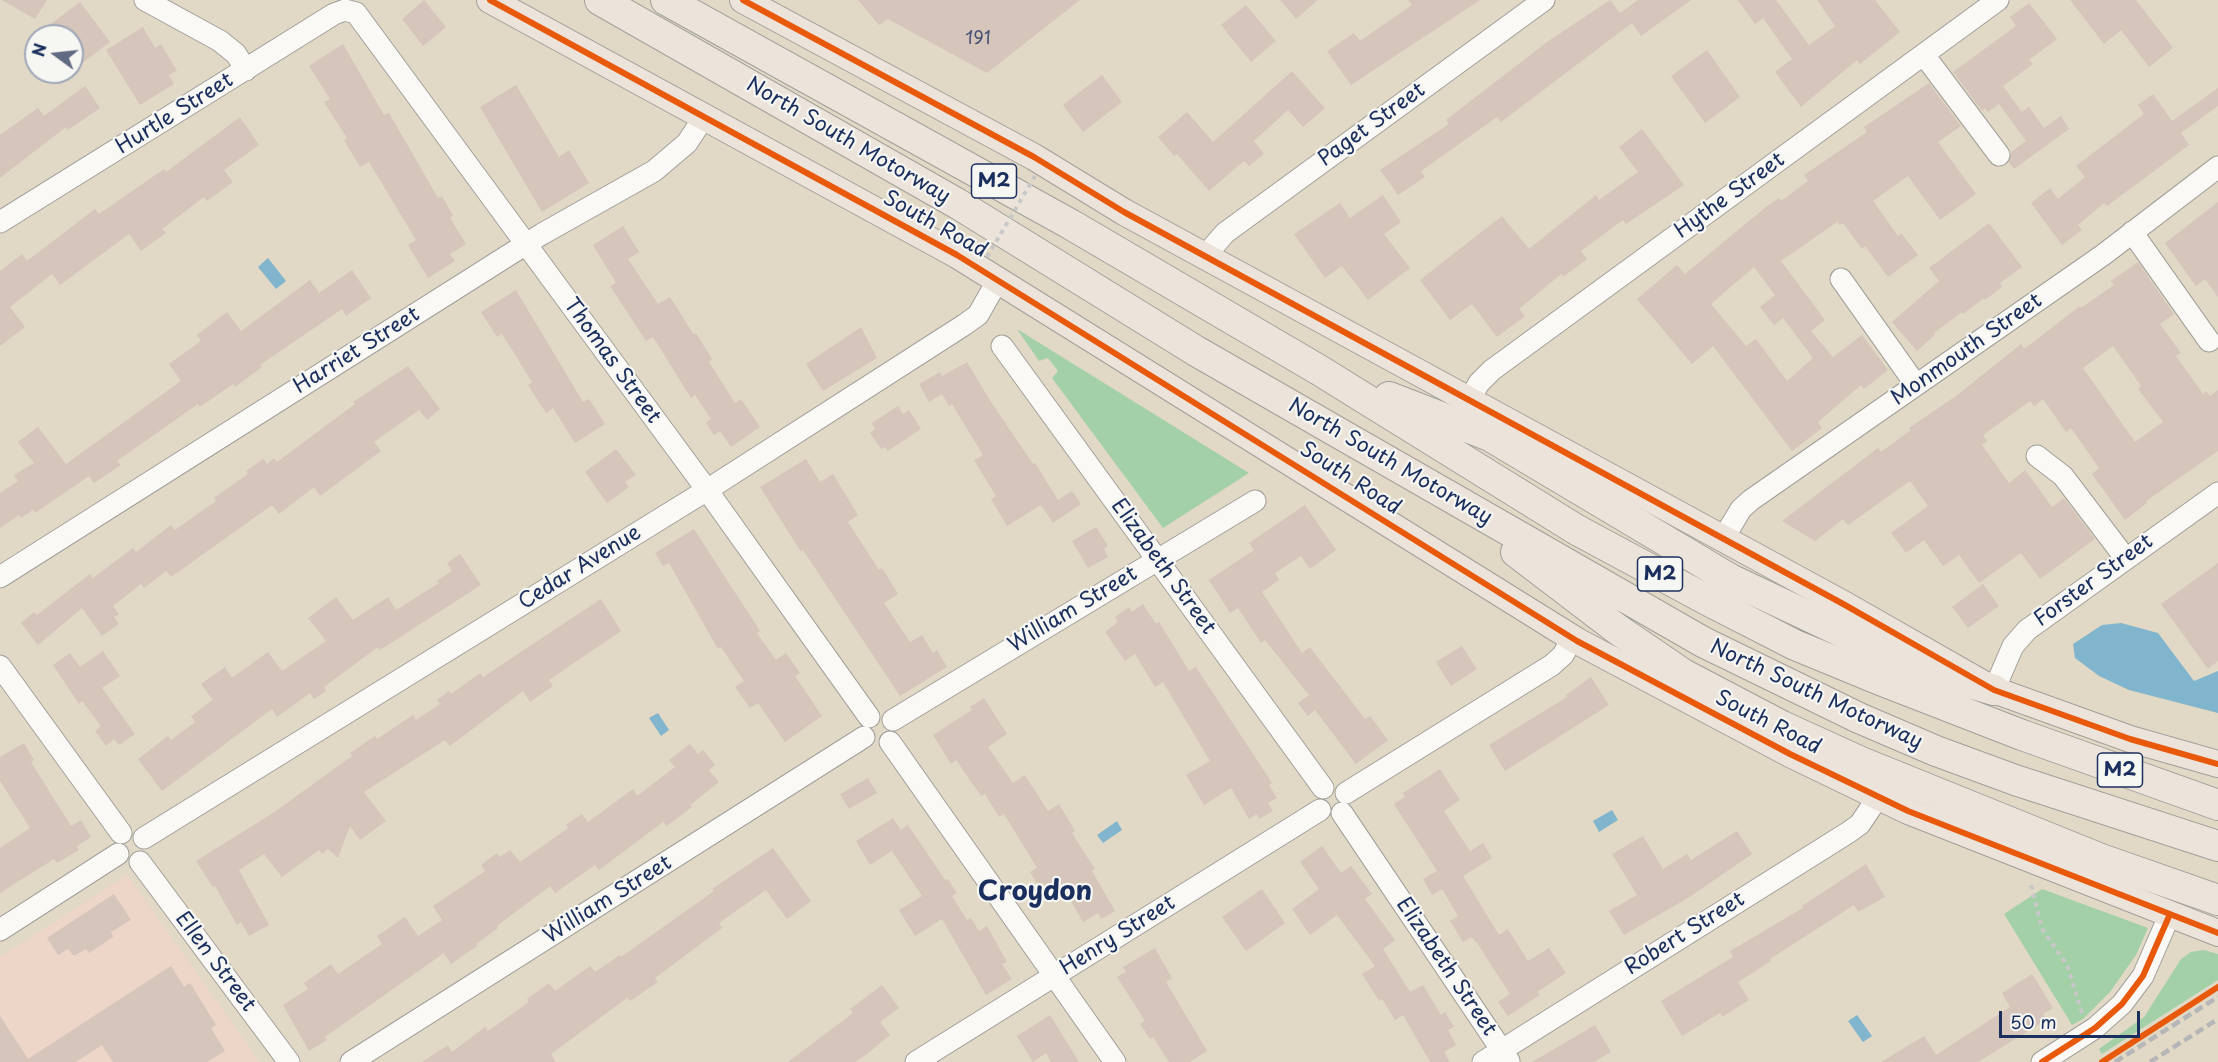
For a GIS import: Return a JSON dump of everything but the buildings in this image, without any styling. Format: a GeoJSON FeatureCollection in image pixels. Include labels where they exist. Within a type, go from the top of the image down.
{"type":"FeatureCollection","features":[{"type":"Feature","properties":{"kind":"highway","name":"North South Motorway"},"geometry":{"type":"LineString","coordinates":[[600,0],[958,204],[1196,351],[1703,642],[1859,718],[1936,752],[2218,846]]}},
{"type":"Feature","properties":{"kind":"highway","name":"North South Motorway"},"geometry":{"type":"LineString","coordinates":[[666,0],[1060,218],[1319,370],[1577,530],[1795,645],[2022,735],[2218,805]]}},
{"type":"Feature","properties":{"kind":"highway"},"geometry":{"type":"LineString","coordinates":[[1319,370],[1490,436],[1730,579],[1916,667],[1994,690]]}},
{"type":"Feature","properties":{"kind":"highway"},"geometry":{"type":"LineString","coordinates":[[1436,490],[1636,642],[1683,674],[1782,726],[1861,762],[2101,859],[2218,900]]}},
{"type":"Feature","properties":{"kind":"main road","name":"South Road"},"geometry":{"type":"LineString","coordinates":[[490,0],[704,117],[993,268],[1572,639],[1790,754],[1878,797],[2218,933]]}},
{"type":"Feature","properties":{"kind":"main road"},"geometry":{"type":"LineString","coordinates":[[743,0],[1034,158],[1124,212],[1724,539],[1994,690],[2130,740],[2218,764]]}},
{"type":"Feature","properties":{"kind":"street"},"geometry":{"type":"LineString","coordinates":[[145,0],[220,41],[236,54],[246,70]]}},
{"type":"Feature","properties":{"kind":"street","name":"Paget Street"},"geometry":{"type":"LineString","coordinates":[[1205,256],[1225,233],[1544,0]]}},
{"type":"Feature","properties":{"kind":"street","name":"Hythe Street"},"geometry":{"type":"LineString","coordinates":[[1469,400],[1479,383],[1492,370],[1998,0]]}},
{"type":"Feature","properties":{"kind":"street","name":"Hurtle Street"},"geometry":{"type":"LineString","coordinates":[[0,222],[334,14],[351,10]]}},
{"type":"Feature","properties":{"kind":"street","name":"Thomas Street"},"geometry":{"type":"LineString","coordinates":[[351,10],[361,17],[707,490],[866,727]]}},
{"type":"Feature","properties":{"kind":"street"},"geometry":{"type":"LineString","coordinates":[[1924,54],[1999,155]]}},
{"type":"Feature","properties":{"kind":"street","name":"Harriet Street"},"geometry":{"type":"LineString","coordinates":[[0,577],[526,244],[654,171],[687,143],[704,117]]}},
{"type":"Feature","properties":{"kind":"street","name":"Monmouth Street"},"geometry":{"type":"LineString","coordinates":[[1724,539],[1741,509],[1751,500],[2132,232],[2218,166]]}},
{"type":"Feature","properties":{"kind":"street"},"geometry":{"type":"LineString","coordinates":[[2132,232],[2209,341]]}},
{"type":"Feature","properties":{"kind":"street","name":"Cedar Avenue"},"geometry":{"type":"LineString","coordinates":[[144,838],[707,490],[973,320],[993,268]]}},
{"type":"Feature","properties":{"kind":"street"},"geometry":{"type":"LineString","coordinates":[[1841,279],[1916,385]]}},
{"type":"Feature","properties":{"kind":"street","name":"Elizabeth Street"},"geometry":{"type":"LineString","coordinates":[[1002,346],[1323,788]]}},
{"type":"Feature","properties":{"kind":"street"},"geometry":{"type":"LineString","coordinates":[[2037,456],[2064,476],[2126,559]]}},
{"type":"Feature","properties":{"kind":"street","name":"Forster Street"},"geometry":{"type":"LineString","coordinates":[[1994,690],[2013,646],[2027,630],[2218,492]]}},
{"type":"Feature","properties":{"kind":"street","name":"William Street"},"geometry":{"type":"LineString","coordinates":[[893,720],[1255,501]]}},
{"type":"Feature","properties":{"kind":"street"},"geometry":{"type":"LineString","coordinates":[[1344,803],[1334,785],[1323,788],[1318,796],[1320,810],[1328,815],[1552,665],[1563,655],[1572,639]]}},
{"type":"Feature","properties":{"kind":"street"},"geometry":{"type":"LineString","coordinates":[[0,666],[121,833]]}},
{"type":"Feature","properties":{"kind":"street"},"geometry":{"type":"LineString","coordinates":[[884,714],[893,720],[896,734],[890,742],[879,747],[873,745],[866,727],[884,714]]}},
{"type":"Feature","properties":{"kind":"street","name":"William Street"},"geometry":{"type":"LineString","coordinates":[[351,1062],[866,727]]}},
{"type":"Feature","properties":{"kind":"street"},"geometry":{"type":"LineString","coordinates":[[890,742],[1056,974],[1115,1062]]}},
{"type":"Feature","properties":{"kind":"street","name":"Robert Street"},"geometry":{"type":"LineString","coordinates":[[1483,1062],[1505,1056],[1849,832],[1860,824],[1878,797]]}},
{"type":"Feature","properties":{"kind":"street","name":"Elizabeth Street"},"geometry":{"type":"LineString","coordinates":[[1344,803],[1505,1056]]}},
{"type":"Feature","properties":{"kind":"street","name":"Henry Street"},"geometry":{"type":"LineString","coordinates":[[916,1062],[1320,810]]}},
{"type":"Feature","properties":{"kind":"street"},"geometry":{"type":"LineString","coordinates":[[134,831],[144,838],[146,853],[140,862],[129,863],[118,854],[116,842],[121,833],[134,831]]}},
{"type":"Feature","properties":{"kind":"street"},"geometry":{"type":"LineString","coordinates":[[0,930],[118,854]]}},
{"type":"Feature","properties":{"kind":"street","name":"Ellen Street"},"geometry":{"type":"LineString","coordinates":[[140,862],[289,1062]]}},
{"type":"Feature","properties":{"kind":"street"},"geometry":{"type":"LineString","coordinates":[[2042,1062],[2095,1028],[2122,1004],[2143,976],[2170,914]]}},
{"type":"Feature","properties":{"kind":"path"},"geometry":{"type":"LineString","coordinates":[[993,268],[1035,176]]}},
{"type":"Feature","properties":{"kind":"path"},"geometry":{"type":"LineString","coordinates":[[2031,885],[2042,929],[2067,965],[2084,1019]]}},
{"type":"Feature","properties":{"kind":"shaded area"},"geometry":{"type":"Polygon","coordinates":[[[127,875],[260,1062],[0,1062],[0,957],[127,875]]]}},
{"type":"Feature","properties":{"kind":"green space"},"geometry":{"type":"Polygon","coordinates":[[[1017,329],[1249,473],[1163,528],[1052,378],[1058,371],[1048,358],[1039,361],[1017,329]]]}},
{"type":"Feature","properties":{"kind":"green space"},"geometry":{"type":"Polygon","coordinates":[[[2042,889],[2148,928],[2136,955],[2110,992],[2083,1019],[2072,1025],[2004,914],[2042,889]]]}},
{"type":"Feature","properties":{"kind":"green space"},"geometry":{"type":"Polygon","coordinates":[[[2204,950],[2218,954],[2218,980],[2102,1054],[2099,1049],[2144,1017],[2181,959],[2191,952],[2204,950]]]}},
{"type":"Feature","properties":{"kind":"water"},"geometry":{"type":"Polygon","coordinates":[[[268,258],[286,281],[276,289],[258,267],[268,258]]]}},
{"type":"Feature","properties":{"kind":"water"},"geometry":{"type":"Polygon","coordinates":[[[2121,623],[2158,633],[2194,681],[2218,671],[2218,713],[2129,690],[2099,676],[2075,658],[2073,644],[2102,625],[2121,623]]]}},
{"type":"Feature","properties":{"kind":"water"},"geometry":{"type":"Polygon","coordinates":[[[658,713],[669,730],[661,736],[649,718],[658,713]]]}},
{"type":"Feature","properties":{"kind":"water"},"geometry":{"type":"Polygon","coordinates":[[[1612,810],[1618,820],[1599,832],[1593,821],[1612,810]]]}},
{"type":"Feature","properties":{"kind":"water"},"geometry":{"type":"Polygon","coordinates":[[[1117,821],[1122,830],[1103,843],[1097,835],[1117,821]]]}},
{"type":"Feature","properties":{"kind":"water"},"geometry":{"type":"Polygon","coordinates":[[[1857,1015],[1872,1036],[1863,1042],[1848,1021],[1857,1015]]]}},
{"type":"Feature","properties":{"kind":"railway"},"geometry":{"type":"LineString","coordinates":[[2115,1062],[2218,997]]}},
{"type":"Feature","properties":{"kind":"railway"},"geometry":{"type":"LineString","coordinates":[[2150,1062],[2218,1019]]}},
{"type":"Feature","properties":{"kind":"cycle path"},"geometry":{"type":"LineString","coordinates":[[490,0],[957,255],[1577,641],[1790,754],[1908,811],[2218,933]]}},
{"type":"Feature","properties":{"kind":"cycle path"},"geometry":{"type":"LineString","coordinates":[[743,0],[1034,157],[1124,212],[1845,605],[1994,690],[2130,739],[2218,764]]}},
{"type":"Feature","properties":{"kind":"cycle path"},"geometry":{"type":"LineString","coordinates":[[2042,1062],[2095,1028],[2122,1004],[2143,976],[2170,914]]}},
{"type":"Feature","properties":{"kind":"cycle path"},"geometry":{"type":"LineString","coordinates":[[2102,1062],[2218,987]]}},
{"type":"Feature","properties":{"kind":"district","name":"Croydon"},"geometry":{"type":"Point","coordinates":[1035,893]}}]}
